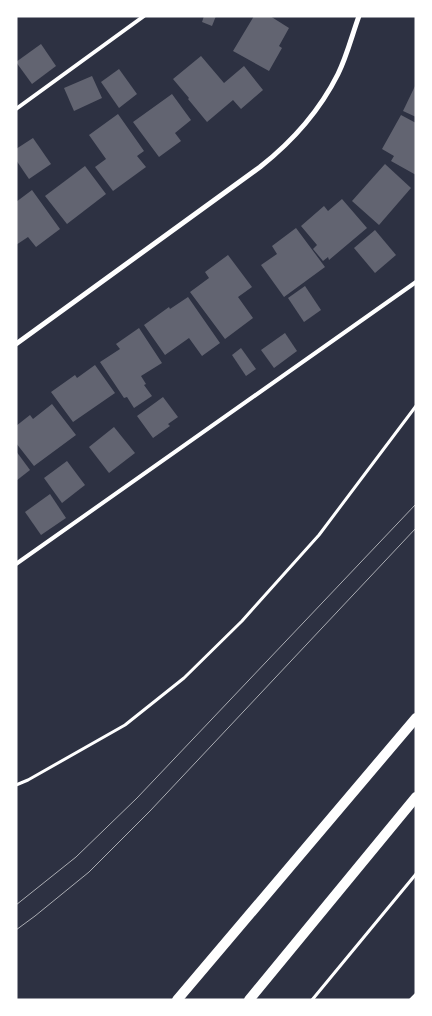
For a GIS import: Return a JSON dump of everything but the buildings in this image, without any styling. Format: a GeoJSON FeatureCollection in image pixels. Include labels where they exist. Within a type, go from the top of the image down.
{"type":"FeatureCollection","features":[{"type":"Feature","properties":{"kind":"main road"},"geometry":{"type":"LineString","coordinates":[[176,1000],[416,718]]}},
{"type":"Feature","properties":{"kind":"main road"},"geometry":{"type":"LineString","coordinates":[[249,1000],[416,797]]}},
{"type":"Feature","properties":{"kind":"street"},"geometry":{"type":"LineString","coordinates":[[16,344],[260,167],[297,135],[327,95],[342,65],[359,16]]}},
{"type":"Feature","properties":{"kind":"lane"},"geometry":{"type":"LineString","coordinates":[[16,109],[144,16]]}},
{"type":"Feature","properties":{"kind":"lane"},"geometry":{"type":"LineString","coordinates":[[16,564],[416,282]]}},
{"type":"Feature","properties":{"kind":"lane"},"geometry":{"type":"LineString","coordinates":[[411,1000],[416,994]]}},
{"type":"Feature","properties":{"kind":"path"},"geometry":{"type":"LineString","coordinates":[[16,784],[28,780],[125,725],[184,678],[242,621],[319,535],[416,406]]}},
{"type":"Feature","properties":{"kind":"path"},"geometry":{"type":"LineString","coordinates":[[312,1000],[416,874]]}},
{"type":"Feature","properties":{"kind":"tram line"},"geometry":{"type":"LineString","coordinates":[[16,905],[76,857],[137,798],[416,504]]}},
{"type":"Feature","properties":{"kind":"tram line"},"geometry":{"type":"LineString","coordinates":[[16,930],[89,872],[150,811],[416,528]]}}]}
